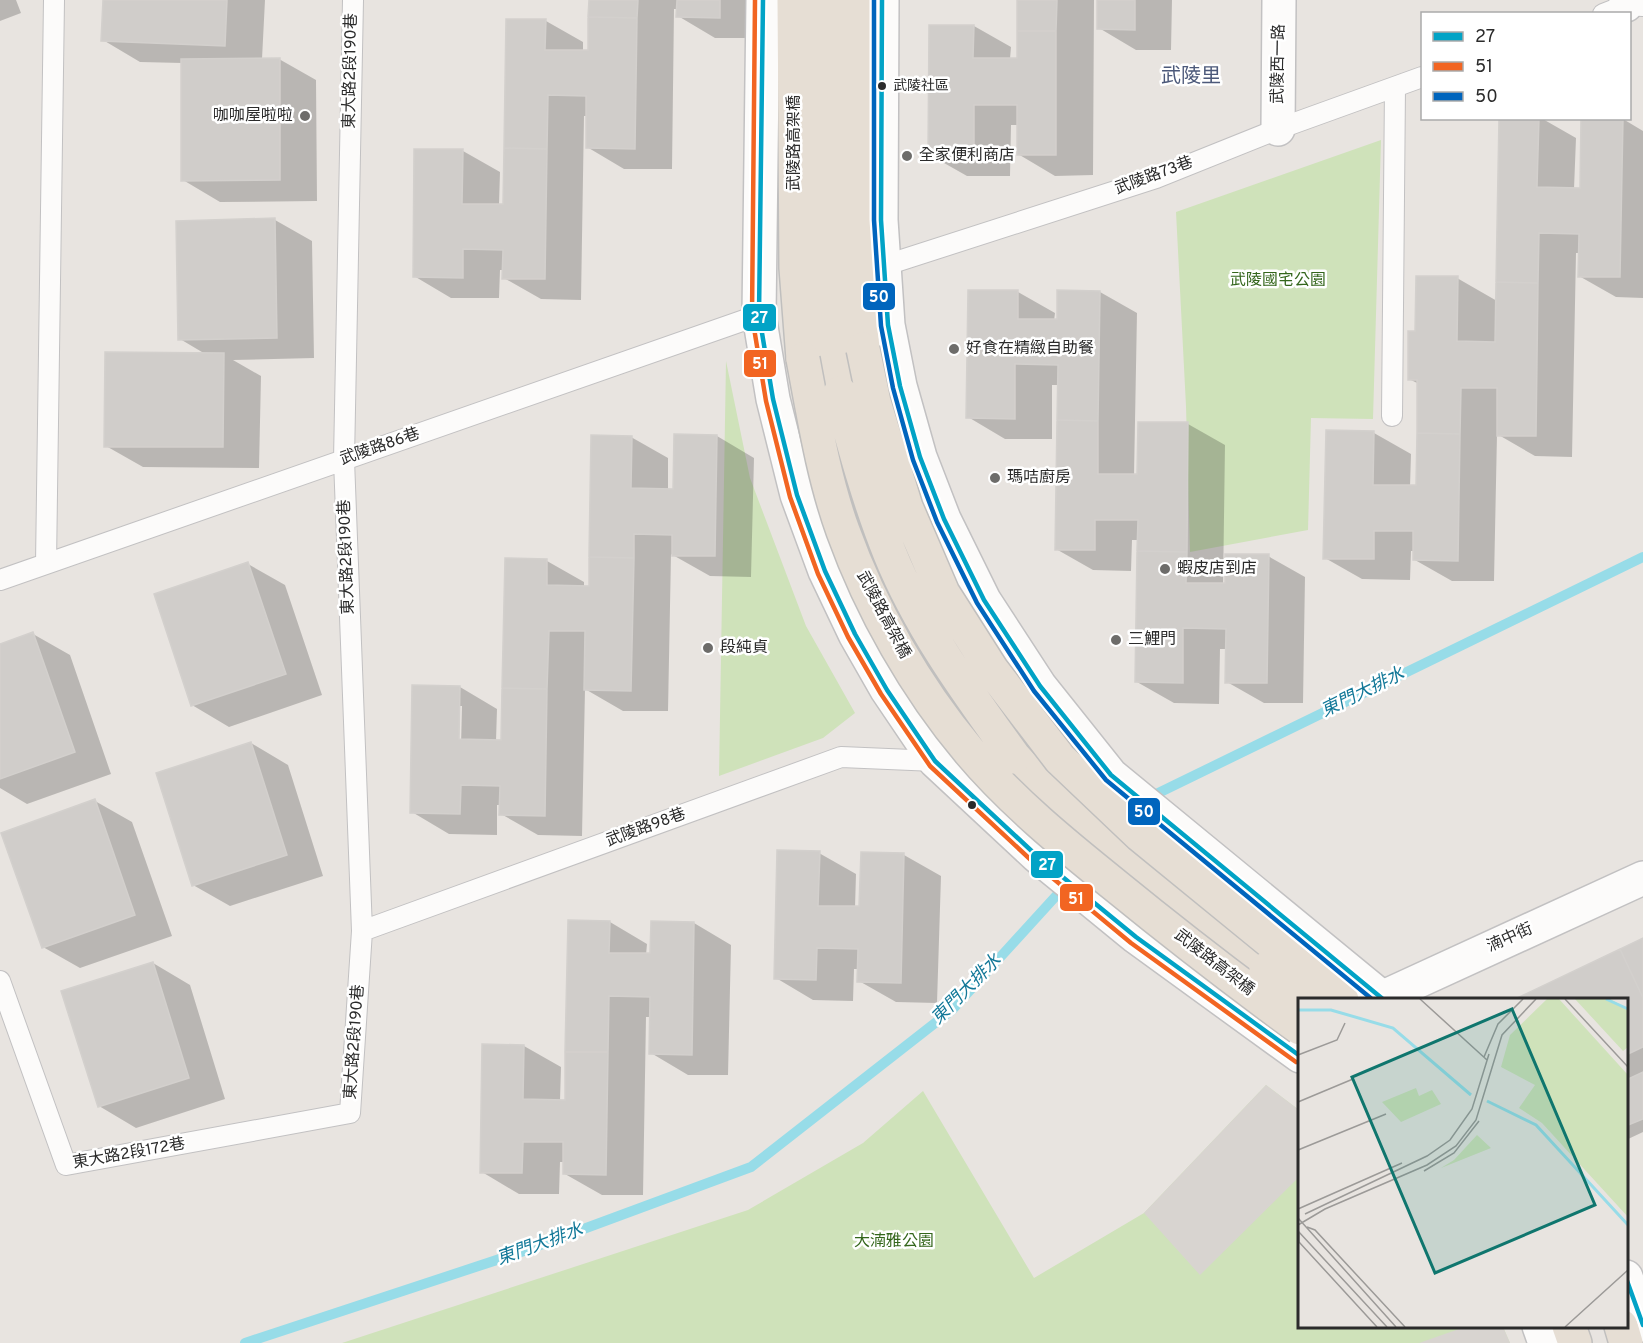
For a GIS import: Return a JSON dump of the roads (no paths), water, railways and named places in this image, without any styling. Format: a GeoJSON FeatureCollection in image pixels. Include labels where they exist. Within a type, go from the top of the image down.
{"type":"FeatureCollection","features":[{"type":"Feature","properties":{"kind":"highway","name":"武陵路高架橋"},"geometry":{"type":"LineString","coordinates":[[794,0],[796,268],[803,359],[820,454],[843,531],[873,603],[921,686],[969,751],[1053,836],[1298,1027]]}},
{"type":"Feature","properties":{"kind":"highway"},"geometry":{"type":"LineString","coordinates":[[825,0],[825,281],[830,339],[840,393],[863,477],[890,555],[927,629],[1014,757],[1060,806],[1266,969],[1298,999]]}},
{"type":"Feature","properties":{"kind":"highway"},"geometry":{"type":"LineString","coordinates":[[855,0],[854,170],[858,294],[863,349],[874,402],[906,507],[943,593],[992,670],[1060,759],[1140,835],[1341,998]]}},
{"type":"Feature","properties":{"kind":"highway"},"geometry":{"type":"LineString","coordinates":[[1266,969],[1315,998]]}},
{"type":"Feature","properties":{"kind":"highway"},"geometry":{"type":"LineString","coordinates":[[1570,1328],[1575,1343]]}},
{"type":"Feature","properties":{"kind":"highway"},"geometry":{"type":"LineString","coordinates":[[1622,1328],[1626,1343]]}},
{"type":"Feature","properties":{"kind":"street"},"geometry":{"type":"LineString","coordinates":[[763,0],[759,315],[773,399],[797,495],[825,571],[855,634],[881,681],[935,761],[1037,856],[1136,937],[1298,1055]]}},
{"type":"Feature","properties":{"kind":"street"},"geometry":{"type":"LineString","coordinates":[[882,0],[883,266],[888,325],[900,386],[920,457],[944,519],[984,600],[1040,686],[1112,775],[1381,998]]}},
{"type":"Feature","properties":{"kind":"street","name":"武陵西一路"},"geometry":{"type":"LineString","coordinates":[[1278,129],[1279,0]]}},
{"type":"Feature","properties":{"kind":"street"},"geometry":{"type":"LineString","coordinates":[[968,774],[1055,704]]}},
{"type":"Feature","properties":{"kind":"street"},"geometry":{"type":"LineString","coordinates":[[935,761],[1071,818],[1298,999]]}},
{"type":"Feature","properties":{"kind":"street","name":"湳中街"},"geometry":{"type":"LineString","coordinates":[[1381,998],[1643,878]]}},
{"type":"Feature","properties":{"kind":"street"},"geometry":{"type":"LineString","coordinates":[[1628,1283],[1643,1324]]}},
{"type":"Feature","properties":{"kind":"street"},"geometry":{"type":"LineString","coordinates":[[1540,1328],[1545,1343]]}},
{"type":"Feature","properties":{"kind":"lane"},"geometry":{"type":"LineString","coordinates":[[46,564],[54,0]]}},
{"type":"Feature","properties":{"kind":"lane","name":"東大路2段190巷"},"geometry":{"type":"LineString","coordinates":[[350,1113],[362,931],[344,460],[353,0]]}},
{"type":"Feature","properties":{"kind":"lane","name":"武陵路73巷"},"geometry":{"type":"LineString","coordinates":[[883,266],[1156,178],[1278,129],[1421,77]]}},
{"type":"Feature","properties":{"kind":"lane"},"geometry":{"type":"LineString","coordinates":[[1392,416],[1395,87]]}},
{"type":"Feature","properties":{"kind":"lane","name":"武陵路86巷"},"geometry":{"type":"LineString","coordinates":[[0,580],[759,315]]}},
{"type":"Feature","properties":{"kind":"lane","name":"武陵路98巷"},"geometry":{"type":"LineString","coordinates":[[362,931],[841,757],[935,761]]}},
{"type":"Feature","properties":{"kind":"lane","name":"東大路2段172巷"},"geometry":{"type":"LineString","coordinates":[[0,981],[66,1165],[350,1113]]}},
{"type":"Feature","properties":{"kind":"waterway","name":"東門大排水"},"geometry":{"type":"LineString","coordinates":[[1146,799],[1643,557]]}},
{"type":"Feature","properties":{"kind":"waterway","name":"東門大排水"},"geometry":{"type":"LineString","coordinates":[[245,1343],[524,1251],[751,1167],[953,1009],[1066,885]]}},
{"type":"Feature","properties":{"kind":"place","name":"武陵社區"},"geometry":{"type":"Point","coordinates":[882,86]}},
{"type":"Feature","properties":{"kind":"place","name":"咖咖屋啦啦"},"geometry":{"type":"Point","coordinates":[305,116]}},
{"type":"Feature","properties":{"kind":"place","name":"全家便利商店"},"geometry":{"type":"Point","coordinates":[907,156]}},
{"type":"Feature","properties":{"kind":"place","name":"好食在精緻自助餐"},"geometry":{"type":"Point","coordinates":[954,349]}},
{"type":"Feature","properties":{"kind":"place","name":"瑪咭廚房"},"geometry":{"type":"Point","coordinates":[995,478]}},
{"type":"Feature","properties":{"kind":"place","name":"蝦皮店到店"},"geometry":{"type":"Point","coordinates":[1165,569]}},
{"type":"Feature","properties":{"kind":"place","name":"三鯉門"},"geometry":{"type":"Point","coordinates":[1116,640]}},
{"type":"Feature","properties":{"kind":"place","name":"段純貞"},"geometry":{"type":"Point","coordinates":[708,648]}},
{"type":"Feature","properties":{"kind":"district","name":"武陵里"},"geometry":{"type":"Point","coordinates":[1191,77]}},
{"type":"Feature","properties":{"kind":"park label","name":"武陵國宅公園"},"geometry":{"type":"Point","coordinates":[1278,281]}},
{"type":"Feature","properties":{"kind":"park label","name":"大湳雅公園"},"geometry":{"type":"Point","coordinates":[894,1242]}}]}
